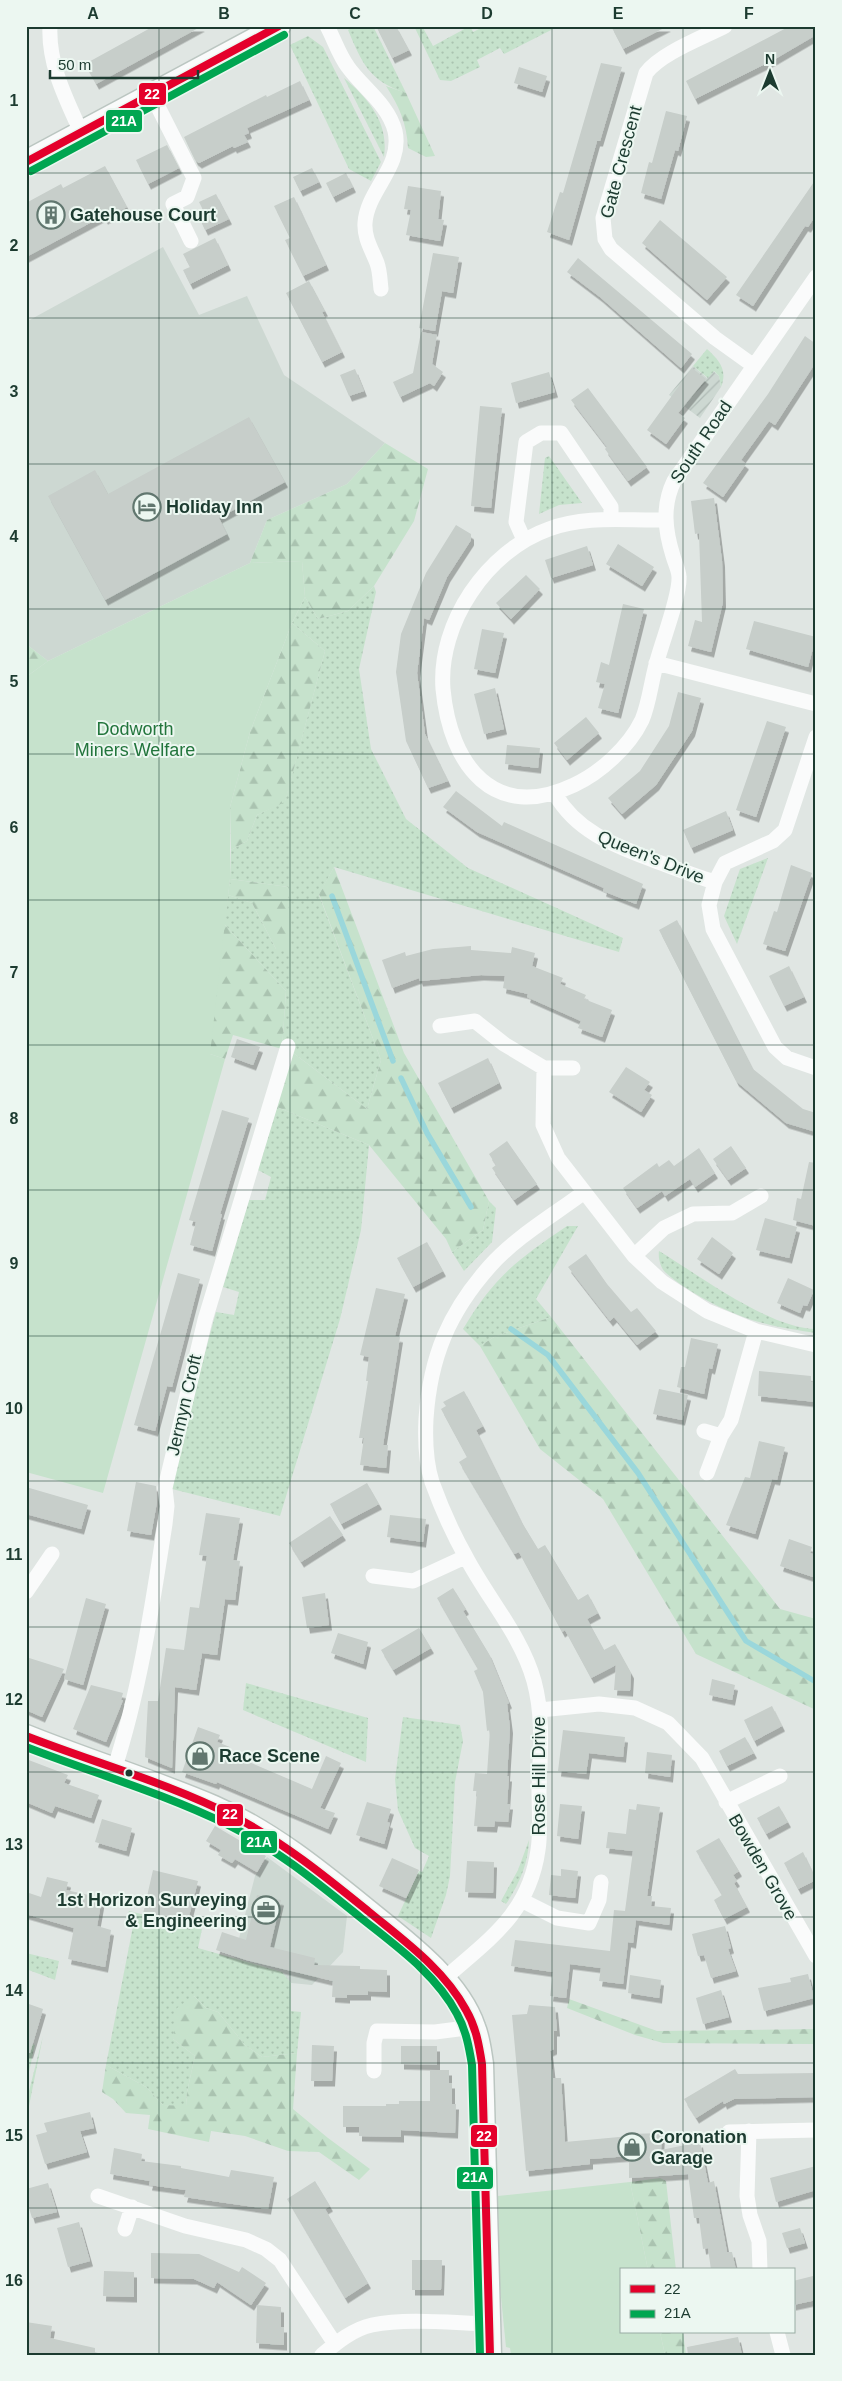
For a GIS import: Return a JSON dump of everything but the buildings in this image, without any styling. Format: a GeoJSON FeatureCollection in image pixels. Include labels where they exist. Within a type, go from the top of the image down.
{"type":"FeatureCollection","features":[{"type":"Feature","properties":{"kind":"main road"},"geometry":{"type":"LineString","coordinates":[[26,162],[279,26]]}},
{"type":"Feature","properties":{"kind":"main road"},"geometry":{"type":"LineString","coordinates":[[26,1736],[214,1807],[257,1829],[330,1880],[408,1943],[444,1979],[463,2006],[474,2027],[482,2064],[490,2355]]}},
{"type":"Feature","properties":{"kind":"street"},"geometry":{"type":"LineString","coordinates":[[50,26],[50,39],[57,76],[81,132]]}},
{"type":"Feature","properties":{"kind":"street"},"geometry":{"type":"LineString","coordinates":[[327,26],[347,66],[385,109],[394,131],[396,151],[387,175],[370,206],[365,224],[367,241],[378,265],[381,289]]}},
{"type":"Feature","properties":{"kind":"street","name":"Gate Crescent"},"geometry":{"type":"LineString","coordinates":[[725,26],[663,58],[651,66],[646,73],[603,218],[605,239],[611,249],[715,338],[754,366]]}},
{"type":"Feature","properties":{"kind":"street"},"geometry":{"type":"LineString","coordinates":[[152,94],[194,178],[187,197],[173,204],[191,241]]}},
{"type":"Feature","properties":{"kind":"street","name":"South Road"},"geometry":{"type":"LineString","coordinates":[[665,520],[611,518],[579,521],[548,529],[524,540],[491,566],[473,588],[454,625],[446,654],[443,688],[458,747],[478,778],[501,794],[524,799],[555,794],[586,779],[620,751],[642,720],[679,577],[665,520],[665,505],[674,481],[816,277]]}},
{"type":"Feature","properties":{"kind":"street"},"geometry":{"type":"LineString","coordinates":[[524,540],[516,522],[526,442],[541,433],[561,433],[611,507],[611,518]]}},
{"type":"Feature","properties":{"kind":"street"},"geometry":{"type":"LineString","coordinates":[[656,662],[816,704]]}},
{"type":"Feature","properties":{"kind":"street"},"geometry":{"type":"LineString","coordinates":[[715,882],[725,863],[773,841],[785,830],[816,737]]}},
{"type":"Feature","properties":{"kind":"street","name":"Queen's Drive"},"geometry":{"type":"LineString","coordinates":[[555,794],[563,808],[585,828],[604,841],[715,882],[709,905],[713,929],[766,1033],[775,1047],[787,1058],[816,1068]]}},
{"type":"Feature","properties":{"kind":"street"},"geometry":{"type":"LineString","coordinates":[[440,1026],[475,1021],[504,1044],[544,1068],[573,1068]]}},
{"type":"Feature","properties":{"kind":"street","name":"Jermyn Croft"},"geometry":{"type":"LineString","coordinates":[[114,1770],[130,1721],[146,1641],[165,1524],[167,1506],[165,1488],[177,1432],[204,1320],[288,1046]]}},
{"type":"Feature","properties":{"kind":"street"},"geometry":{"type":"LineString","coordinates":[[544,1068],[543,1124],[558,1158],[583,1193],[634,1256],[662,1282],[707,1311],[756,1331],[816,1345]]}},
{"type":"Feature","properties":{"kind":"street","name":"Rose Hill Drive"},"geometry":{"type":"LineString","coordinates":[[444,1979],[494,1935],[523,1901],[534,1875],[538,1848],[540,1710],[534,1680],[518,1642],[466,1557],[432,1480],[425,1437],[428,1392],[437,1349],[458,1306],[491,1265],[524,1236],[583,1193]]}},
{"type":"Feature","properties":{"kind":"street"},"geometry":{"type":"LineString","coordinates":[[634,1256],[664,1228],[693,1214],[732,1213],[761,1196]]}},
{"type":"Feature","properties":{"kind":"street"},"geometry":{"type":"LineString","coordinates":[[707,1473],[721,1436],[731,1420],[756,1331]]}},
{"type":"Feature","properties":{"kind":"street"},"geometry":{"type":"LineString","coordinates":[[704,1431],[721,1436]]}},
{"type":"Feature","properties":{"kind":"street"},"geometry":{"type":"LineString","coordinates":[[26,1592],[52,1554]]}},
{"type":"Feature","properties":{"kind":"street"},"geometry":{"type":"LineString","coordinates":[[373,1576],[413,1581],[466,1557]]}},
{"type":"Feature","properties":{"kind":"street","name":"Bowden Grove"},"geometry":{"type":"LineString","coordinates":[[540,1710],[598,1704],[636,1708],[668,1723],[702,1758],[816,1956]]}},
{"type":"Feature","properties":{"kind":"street","name":"Bowden Grove"},"geometry":{"type":"LineString","coordinates":[[726,1802],[780,1776]]}},
{"type":"Feature","properties":{"kind":"street"},"geometry":{"type":"LineString","coordinates":[[523,1901],[556,1918],[589,1922],[598,1900],[601,1882]]}},
{"type":"Feature","properties":{"kind":"street"},"geometry":{"type":"LineString","coordinates":[[374,2072],[374,2043],[377,2031],[435,2032],[474,2027]]}},
{"type":"Feature","properties":{"kind":"street"},"geometry":{"type":"LineString","coordinates":[[729,2132],[816,2130]]}},
{"type":"Feature","properties":{"kind":"street"},"geometry":{"type":"LineString","coordinates":[[749,2131],[748,2196],[750,2214],[759,2242],[760,2268]]}},
{"type":"Feature","properties":{"kind":"street"},"geometry":{"type":"LineString","coordinates":[[98,2196],[185,2226],[246,2240],[266,2249],[280,2260],[334,2344]]}},
{"type":"Feature","properties":{"kind":"street"},"geometry":{"type":"LineString","coordinates":[[125,2229],[132,2207]]}},
{"type":"Feature","properties":{"kind":"street"},"geometry":{"type":"LineString","coordinates":[[322,2355],[334,2344],[371,2326],[399,2323],[488,2324]]}},
{"type":"Feature","properties":{"kind":"street"},"geometry":{"type":"LineString","coordinates":[[778,2334],[783,2355]]}},
{"type":"Feature","properties":{"kind":"shaded area"},"geometry":{"type":"Polygon","coordinates":[[[163,247],[199,315],[247,296],[284,375],[385,443],[347,484],[267,520],[250,563],[48,661],[26,644],[26,322],[163,247]]]}},
{"type":"Feature","properties":{"kind":"shaded area"},"geometry":{"type":"Polygon","coordinates":[[[693,366],[707,378],[713,371],[719,376],[721,387],[700,418],[669,395],[693,366]]]}},
{"type":"Feature","properties":{"kind":"shaded area"},"geometry":{"type":"Polygon","coordinates":[[[267,1857],[347,1916],[343,1952],[312,1985],[291,1983],[282,1972],[234,1958],[255,1876],[267,1857]]]}},
{"type":"Feature","properties":{"kind":"green space"},"geometry":{"type":"Polygon","coordinates":[[[354,26],[373,26],[406,93],[383,83],[368,69],[348,30],[354,26]]]}},
{"type":"Feature","properties":{"kind":"green space"},"geometry":{"type":"Polygon","coordinates":[[[414,26],[422,26],[433,46],[470,26],[473,32],[485,26],[557,27],[504,54],[500,48],[477,60],[480,67],[451,81],[440,80],[414,26]]]}},
{"type":"Feature","properties":{"kind":"green space"},"geometry":{"type":"Polygon","coordinates":[[[308,36],[323,47],[381,162],[371,181],[349,169],[290,45],[308,36]]]}},
{"type":"Feature","properties":{"kind":"green space"},"geometry":{"type":"Polygon","coordinates":[[[344,78],[362,94],[375,113],[383,133],[384,157],[344,78]]]}},
{"type":"Feature","properties":{"kind":"green space"},"geometry":{"type":"Polygon","coordinates":[[[386,86],[406,93],[435,156],[426,157],[408,148],[402,115],[386,86]]]}},
{"type":"Feature","properties":{"kind":"green space"},"geometry":{"type":"Polygon","coordinates":[[[707,349],[715,357],[723,370],[721,387],[719,376],[714,371],[708,378],[693,366],[707,349]]]}},
{"type":"Feature","properties":{"kind":"green space"},"geometry":{"type":"Polygon","coordinates":[[[385,443],[428,469],[414,521],[374,586],[348,611],[318,619],[305,597],[302,561],[250,563],[267,520],[347,484],[385,443]]]}},
{"type":"Feature","properties":{"kind":"green space"},"geometry":{"type":"Polygon","coordinates":[[[549,456],[582,503],[559,505],[539,514],[545,458],[549,456]]]}},
{"type":"Feature","properties":{"kind":"green space","name":"Dodworth Miners Welfare"},"geometry":{"type":"Polygon","coordinates":[[[302,561],[305,597],[292,623],[250,732],[230,807],[230,879],[210,1054],[225,1059],[103,1493],[26,1472],[26,677],[48,661],[250,563],[302,561]]]}},
{"type":"Feature","properties":{"kind":"green space"},"geometry":{"type":"Polygon","coordinates":[[[374,586],[376,592],[359,669],[371,749],[406,819],[468,868],[623,938],[619,952],[334,867],[319,895],[381,1060],[367,1109],[292,1052],[282,1049],[286,991],[224,924],[228,895],[252,903],[276,949],[288,887],[230,879],[231,850],[247,841],[257,815],[285,801],[325,651],[292,623],[305,597],[318,619],[348,611],[374,586]]]}},
{"type":"Feature","properties":{"kind":"green space"},"geometry":{"type":"Polygon","coordinates":[[[292,623],[325,651],[285,802],[257,815],[247,841],[231,850],[230,807],[250,732],[292,623]]]}},
{"type":"Feature","properties":{"kind":"green space"},"geometry":{"type":"Polygon","coordinates":[[[26,644],[48,661],[26,677],[26,644]]]}},
{"type":"Feature","properties":{"kind":"green space"},"geometry":{"type":"Polygon","coordinates":[[[768,858],[737,944],[724,916],[740,869],[768,858]]]}},
{"type":"Feature","properties":{"kind":"green space"},"geometry":{"type":"Polygon","coordinates":[[[334,867],[404,1053],[489,1201],[483,1230],[452,1252],[446,1239],[369,1145],[277,1107],[292,1052],[367,1109],[381,1060],[319,894],[334,867]]]}},
{"type":"Feature","properties":{"kind":"green space"},"geometry":{"type":"Polygon","coordinates":[[[230,879],[288,887],[290,952],[276,949],[252,903],[228,895],[230,879]]]}},
{"type":"Feature","properties":{"kind":"green space"},"geometry":{"type":"Polygon","coordinates":[[[224,924],[286,991],[282,1049],[233,1035],[225,1059],[210,1054],[209,945],[224,924]]]}},
{"type":"Feature","properties":{"kind":"green space"},"geometry":{"type":"Polygon","coordinates":[[[277,1107],[369,1145],[361,1230],[340,1319],[280,1516],[172,1489],[193,1397],[216,1312],[234,1315],[239,1292],[223,1287],[249,1200],[265,1200],[271,1177],[258,1170],[277,1107]]]}},
{"type":"Feature","properties":{"kind":"green space"},"geometry":{"type":"Polygon","coordinates":[[[489,1201],[496,1208],[492,1242],[464,1271],[452,1252],[483,1230],[489,1201]]]}},
{"type":"Feature","properties":{"kind":"green space"},"geometry":{"type":"Polygon","coordinates":[[[567,1226],[578,1226],[536,1299],[551,1317],[494,1337],[480,1346],[463,1329],[486,1295],[508,1270],[567,1226]]]}},
{"type":"Feature","properties":{"kind":"green space"},"geometry":{"type":"Polygon","coordinates":[[[659,1251],[757,1311],[798,1327],[816,1329],[816,1333],[751,1320],[711,1303],[686,1288],[665,1272],[660,1262],[659,1251]]]}},
{"type":"Feature","properties":{"kind":"green space"},"geometry":{"type":"Polygon","coordinates":[[[551,1317],[780,1609],[816,1619],[816,1710],[696,1654],[603,1499],[540,1449],[480,1346],[494,1337],[551,1317]]]}},
{"type":"Feature","properties":{"kind":"green space"},"geometry":{"type":"Polygon","coordinates":[[[246,1683],[368,1718],[366,1762],[243,1710],[246,1683]]]}},
{"type":"Feature","properties":{"kind":"green space"},"geometry":{"type":"Polygon","coordinates":[[[403,1717],[460,1725],[463,1741],[455,1782],[450,1876],[446,1895],[431,1938],[398,1916],[419,1871],[422,1872],[429,1856],[415,1848],[398,1810],[395,1779],[403,1717]]]}},
{"type":"Feature","properties":{"kind":"green space"},"geometry":{"type":"Polygon","coordinates":[[[529,1840],[527,1858],[522,1874],[506,1904],[501,1901],[518,1870],[529,1840]]]}},
{"type":"Feature","properties":{"kind":"green space"},"geometry":{"type":"Polygon","coordinates":[[[129,1911],[202,1929],[198,1948],[282,1972],[291,1983],[291,2011],[301,2012],[297,2053],[262,2057],[245,2045],[218,2012],[206,2008],[194,1996],[173,2039],[195,2056],[187,2092],[186,2107],[163,2105],[146,2087],[106,2065],[133,1926],[125,1923],[129,1911]]]}},
{"type":"Feature","properties":{"kind":"green space"},"geometry":{"type":"Polygon","coordinates":[[[26,1953],[59,1961],[55,1980],[26,1969],[26,1953]]]}},
{"type":"Feature","properties":{"kind":"green space"},"geometry":{"type":"Polygon","coordinates":[[[194,1996],[206,2008],[218,2012],[245,2045],[262,2057],[297,2053],[293,2109],[370,2169],[359,2180],[319,2152],[288,2151],[245,2136],[211,2131],[209,2142],[148,2129],[150,2115],[126,2113],[113,2099],[102,2092],[106,2065],[146,2087],[163,2105],[186,2106],[195,2056],[173,2039],[177,2008],[194,1996]]]}},
{"type":"Feature","properties":{"kind":"green space"},"geometry":{"type":"Polygon","coordinates":[[[569,1999],[657,2031],[816,2029],[816,2044],[663,2043],[635,2035],[567,2008],[569,1999]]]}},
{"type":"Feature","properties":{"kind":"green space"},"geometry":{"type":"Polygon","coordinates":[[[43,2036],[26,2121],[26,2103],[43,2036]]]}},
{"type":"Feature","properties":{"kind":"green space"},"geometry":{"type":"Polygon","coordinates":[[[26,2042],[35,2045],[28,2076],[26,2075],[26,2042]]]}},
{"type":"Feature","properties":{"kind":"green space"},"geometry":{"type":"Polygon","coordinates":[[[660,2178],[666,2181],[676,2268],[648,2268],[630,2182],[660,2178]]]}},
{"type":"Feature","properties":{"kind":"green space"},"geometry":{"type":"Polygon","coordinates":[[[630,2182],[648,2268],[620,2268],[620,2334],[660,2334],[665,2355],[511,2355],[510,2348],[506,2347],[499,2277],[498,2196],[630,2182]]]}},
{"type":"Feature","properties":{"kind":"green space"},"geometry":{"type":"Polygon","coordinates":[[[660,2334],[683,2334],[686,2355],[665,2355],[660,2334]]]}},
{"type":"Feature","properties":{"kind":"waterway"},"geometry":{"type":"LineString","coordinates":[[332,896],[393,1061]]}},
{"type":"Feature","properties":{"kind":"waterway"},"geometry":{"type":"LineString","coordinates":[[401,1078],[427,1133],[471,1207]]}},
{"type":"Feature","properties":{"kind":"waterway"},"geometry":{"type":"LineString","coordinates":[[511,1329],[548,1355],[638,1473],[746,1641],[816,1682]]}},
{"type":"Feature","properties":{"kind":"transit line","name":"22"},"geometry":{"type":"LineString","coordinates":[[26,162],[279,26]]}},
{"type":"Feature","properties":{"kind":"transit line","name":"21A"},"geometry":{"type":"LineString","coordinates":[[31,171],[284,35]]}},
{"type":"Feature","properties":{"kind":"transit line","name":"22"},"geometry":{"type":"LineString","coordinates":[[26,1736],[184,1794],[235,1817],[270,1837],[336,1885],[395,1933],[435,1968],[457,1995],[475,2030],[482,2064],[490,2355]]}},
{"type":"Feature","properties":{"kind":"transit line","name":"21A"},"geometry":{"type":"LineString","coordinates":[[26,1747],[178,1803],[246,1834],[281,1856],[313,1880],[401,1950],[427,1973],[438,1986],[463,2026],[472,2065],[480,2355]]}},
{"type":"Feature","properties":{"kind":"place","name":"Gatehouse Court"},"geometry":{"type":"Point","coordinates":[51,215]}},
{"type":"Feature","properties":{"kind":"place","name":"Holiday Inn"},"geometry":{"type":"Point","coordinates":[147,507]}},
{"type":"Feature","properties":{"kind":"place","name":"Race Scene"},"geometry":{"type":"Point","coordinates":[200,1756]}},
{"type":"Feature","properties":{"kind":"place","name":"1st Horizon Surveying & Engineering"},"geometry":{"type":"Point","coordinates":[266,1910]}},
{"type":"Feature","properties":{"kind":"place","name":"Coronation Garage"},"geometry":{"type":"Point","coordinates":[632,2147]}}]}
